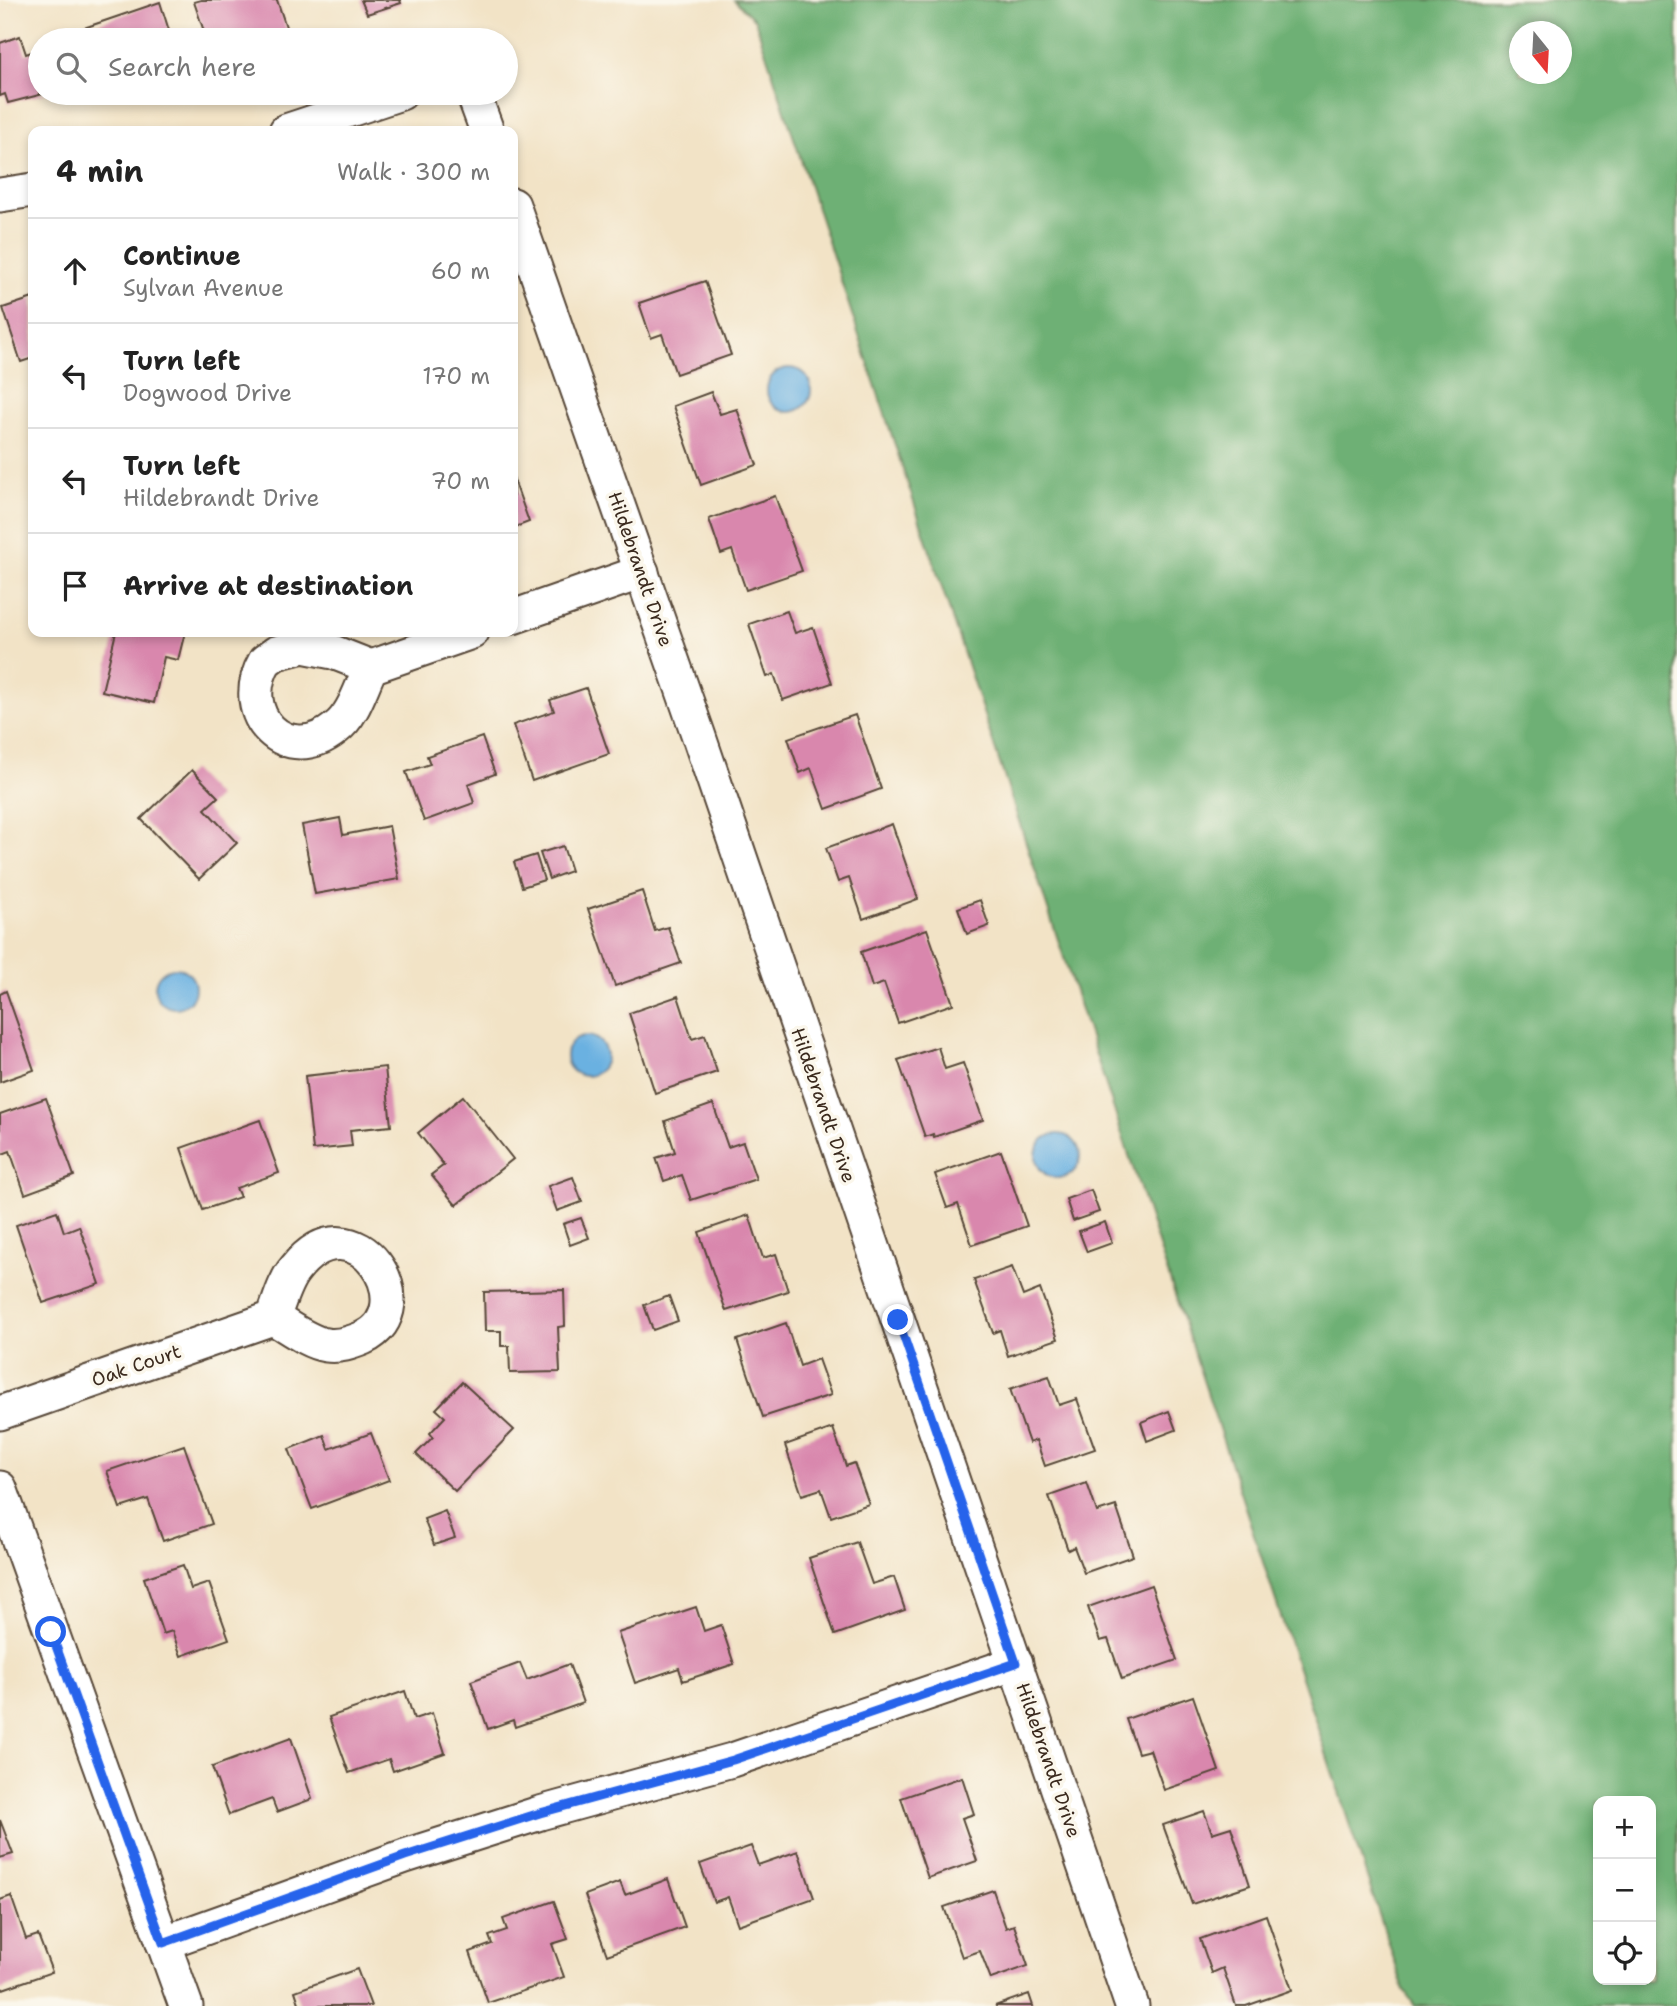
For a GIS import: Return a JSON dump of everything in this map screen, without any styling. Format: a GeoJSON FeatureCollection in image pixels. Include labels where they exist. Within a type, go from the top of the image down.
{"type":"FeatureCollection","features":[{"type":"Feature","properties":{"kind":"street"},"geometry":{"type":"LineString","coordinates":[[301,126],[365,105]]}},
{"type":"Feature","properties":{"kind":"street"},"geometry":{"type":"LineString","coordinates":[[477,105],[485,126]]}},
{"type":"Feature","properties":{"kind":"street"},"geometry":{"type":"LineString","coordinates":[[0,195],[28,191]]}},
{"type":"Feature","properties":{"kind":"street","name":"Hildebrandt Drive"},"geometry":{"type":"LineString","coordinates":[[518,219],[642,572],[1132,2006]]}},
{"type":"Feature","properties":{"kind":"street"},"geometry":{"type":"LineString","coordinates":[[518,615],[642,572]]}},
{"type":"Feature","properties":{"kind":"street"},"geometry":{"type":"LineString","coordinates":[[371,667],[458,637]]}},
{"type":"Feature","properties":{"kind":"street","name":"Oak Court"},"geometry":{"type":"LineString","coordinates":[[0,1413],[273,1318]]}},
{"type":"Feature","properties":{"kind":"street"},"geometry":{"type":"LineString","coordinates":[[0,1488],[186,2006]]}},
{"type":"Feature","properties":{"kind":"street"},"geometry":{"type":"LineString","coordinates":[[163,1943],[432,1848],[540,1813],[749,1755],[1016,1663]]}},
{"type":"Feature","properties":{"kind":"green space"},"geometry":{"type":"Polygon","coordinates":[[[734,0],[1677,0],[1677,2006],[1415,2006],[1404,1990],[755,20],[734,0]]]}},
{"type":"Feature","properties":{"kind":"water"},"geometry":{"type":"Polygon","coordinates":[[[789,368],[805,374],[811,390],[805,406],[789,412],[773,406],[767,390],[773,374],[789,368]]]}},
{"type":"Feature","properties":{"kind":"water"},"geometry":{"type":"Polygon","coordinates":[[[175,968],[189,974],[195,988],[189,1002],[175,1008],[161,1002],[155,988],[161,974],[175,968]]]}},
{"type":"Feature","properties":{"kind":"water"},"geometry":{"type":"Polygon","coordinates":[[[586,1036],[600,1042],[606,1056],[600,1070],[586,1076],[572,1070],[566,1056],[572,1042],[586,1036]]]}},
{"type":"Feature","properties":{"kind":"water"},"geometry":{"type":"Polygon","coordinates":[[[1058,1134],[1074,1140],[1080,1156],[1074,1172],[1058,1178],[1042,1172],[1036,1156],[1042,1140],[1058,1134]]]}},
{"type":"Feature","properties":{"kind":"building"},"geometry":{"type":"Polygon","coordinates":[[[277,0],[286,28],[203,28],[194,2],[277,0]]]}},
{"type":"Feature","properties":{"kind":"building"},"geometry":{"type":"Polygon","coordinates":[[[361,0],[400,0],[401,3],[367,14],[361,0]]]}},
{"type":"Feature","properties":{"kind":"building"},"geometry":{"type":"Polygon","coordinates":[[[160,2],[168,28],[84,28],[160,2]]]}},
{"type":"Feature","properties":{"kind":"building"},"geometry":{"type":"Polygon","coordinates":[[[20,36],[26,54],[28,53],[28,98],[8,103],[5,94],[0,96],[0,43],[20,36]]]}},
{"type":"Feature","properties":{"kind":"building"},"geometry":{"type":"Polygon","coordinates":[[[705,281],[731,355],[676,374],[662,334],[651,338],[639,303],[705,281]]]}},
{"type":"Feature","properties":{"kind":"building"},"geometry":{"type":"Polygon","coordinates":[[[28,300],[28,360],[21,362],[3,308],[28,300]]]}},
{"type":"Feature","properties":{"kind":"building"},"geometry":{"type":"Polygon","coordinates":[[[711,392],[720,414],[737,409],[757,465],[701,485],[673,406],[711,392]]]}},
{"type":"Feature","properties":{"kind":"building"},"geometry":{"type":"Polygon","coordinates":[[[518,491],[529,522],[518,526],[518,491]]]}},
{"type":"Feature","properties":{"kind":"building"},"geometry":{"type":"Polygon","coordinates":[[[775,496],[802,571],[746,590],[732,550],[721,554],[709,519],[775,496]]]}},
{"type":"Feature","properties":{"kind":"building"},"geometry":{"type":"Polygon","coordinates":[[[787,611],[795,633],[813,627],[832,683],[783,700],[774,674],[767,677],[749,624],[787,611]]]}},
{"type":"Feature","properties":{"kind":"building"},"geometry":{"type":"Polygon","coordinates":[[[115,637],[184,637],[178,660],[164,657],[154,703],[102,691],[115,637]]]}},
{"type":"Feature","properties":{"kind":"building"},"geometry":{"type":"Polygon","coordinates":[[[586,688],[609,754],[532,781],[513,725],[554,711],[550,700],[586,688]]]}},
{"type":"Feature","properties":{"kind":"building"},"geometry":{"type":"Polygon","coordinates":[[[855,715],[881,789],[826,809],[811,768],[800,773],[788,738],[855,715]]]}},
{"type":"Feature","properties":{"kind":"building"},"geometry":{"type":"Polygon","coordinates":[[[482,737],[495,774],[468,784],[474,803],[424,821],[406,772],[430,764],[427,756],[482,737]]]}},
{"type":"Feature","properties":{"kind":"building"},"geometry":{"type":"Polygon","coordinates":[[[192,770],[218,797],[205,809],[237,843],[199,879],[141,819],[192,770]]]}},
{"type":"Feature","properties":{"kind":"building"},"geometry":{"type":"Polygon","coordinates":[[[340,818],[343,835],[389,826],[399,879],[315,894],[302,825],[340,818]]]}},
{"type":"Feature","properties":{"kind":"building"},"geometry":{"type":"Polygon","coordinates":[[[892,824],[918,899],[863,919],[849,878],[838,882],[826,848],[892,824]]]}},
{"type":"Feature","properties":{"kind":"building"},"geometry":{"type":"Polygon","coordinates":[[[563,846],[571,871],[549,879],[540,853],[563,846]]]}},
{"type":"Feature","properties":{"kind":"building"},"geometry":{"type":"Polygon","coordinates":[[[536,855],[544,880],[522,887],[514,862],[536,855]]]}},
{"type":"Feature","properties":{"kind":"building"},"geometry":{"type":"Polygon","coordinates":[[[642,891],[655,931],[668,927],[681,963],[615,986],[588,909],[642,891]]]}},
{"type":"Feature","properties":{"kind":"building"},"geometry":{"type":"Polygon","coordinates":[[[980,900],[989,926],[967,934],[958,908],[980,900]]]}},
{"type":"Feature","properties":{"kind":"building"},"geometry":{"type":"Polygon","coordinates":[[[927,929],[953,1004],[898,1023],[884,983],[872,987],[861,952],[927,929]]]}},
{"type":"Feature","properties":{"kind":"building"},"geometry":{"type":"Polygon","coordinates":[[[6,991],[34,1070],[0,1082],[0,994],[6,991]]]}},
{"type":"Feature","properties":{"kind":"building"},"geometry":{"type":"Polygon","coordinates":[[[678,996],[692,1039],[705,1035],[717,1072],[655,1093],[629,1013],[678,996]]]}},
{"type":"Feature","properties":{"kind":"building"},"geometry":{"type":"Polygon","coordinates":[[[938,1047],[945,1069],[963,1063],[983,1120],[934,1137],[933,1134],[925,1137],[898,1060],[938,1047]]]}},
{"type":"Feature","properties":{"kind":"building"},"geometry":{"type":"Polygon","coordinates":[[[385,1067],[391,1126],[350,1130],[352,1146],[313,1150],[305,1076],[385,1067]]]}},
{"type":"Feature","properties":{"kind":"building"},"geometry":{"type":"Polygon","coordinates":[[[463,1096],[513,1159],[456,1205],[431,1175],[444,1165],[418,1133],[463,1096]]]}},
{"type":"Feature","properties":{"kind":"building"},"geometry":{"type":"Polygon","coordinates":[[[46,1098],[74,1176],[25,1194],[10,1151],[0,1155],[0,1114],[46,1098]]]}},
{"type":"Feature","properties":{"kind":"building"},"geometry":{"type":"Polygon","coordinates":[[[713,1104],[728,1147],[743,1142],[756,1179],[691,1200],[682,1175],[664,1181],[656,1158],[675,1152],[665,1121],[713,1104]]]}},
{"type":"Feature","properties":{"kind":"building"},"geometry":{"type":"Polygon","coordinates":[[[260,1120],[279,1173],[236,1188],[240,1197],[203,1210],[181,1148],[260,1120]]]}},
{"type":"Feature","properties":{"kind":"building"},"geometry":{"type":"Polygon","coordinates":[[[1001,1151],[1027,1226],[972,1245],[958,1204],[947,1208],[935,1174],[1001,1151]]]}},
{"type":"Feature","properties":{"kind":"building"},"geometry":{"type":"Polygon","coordinates":[[[573,1177],[582,1202],[557,1211],[548,1186],[573,1177]]]}},
{"type":"Feature","properties":{"kind":"building"},"geometry":{"type":"Polygon","coordinates":[[[1091,1190],[1099,1212],[1073,1221],[1066,1199],[1091,1190]]]}},
{"type":"Feature","properties":{"kind":"building"},"geometry":{"type":"Polygon","coordinates":[[[57,1211],[64,1232],[79,1226],[100,1284],[43,1303],[16,1225],[57,1211]]]}},
{"type":"Feature","properties":{"kind":"building"},"geometry":{"type":"Polygon","coordinates":[[[749,1215],[763,1258],[776,1254],[788,1291],[726,1311],[699,1232],[749,1215]]]}},
{"type":"Feature","properties":{"kind":"building"},"geometry":{"type":"Polygon","coordinates":[[[581,1218],[589,1238],[570,1245],[563,1224],[581,1218]]]}},
{"type":"Feature","properties":{"kind":"building"},"geometry":{"type":"Polygon","coordinates":[[[1105,1222],[1112,1243],[1087,1252],[1079,1231],[1105,1222]]]}},
{"type":"Feature","properties":{"kind":"building"},"geometry":{"type":"Polygon","coordinates":[[[1012,1267],[1023,1296],[1040,1289],[1058,1339],[1008,1356],[1000,1330],[993,1333],[974,1280],[1012,1267]]]}},
{"type":"Feature","properties":{"kind":"building"},"geometry":{"type":"Polygon","coordinates":[[[564,1290],[565,1326],[558,1327],[560,1372],[510,1373],[509,1346],[501,1346],[501,1331],[485,1331],[484,1292],[564,1290]]]}},
{"type":"Feature","properties":{"kind":"building"},"geometry":{"type":"Polygon","coordinates":[[[669,1296],[678,1321],[653,1330],[644,1305],[669,1296]]]}},
{"type":"Feature","properties":{"kind":"building"},"geometry":{"type":"Polygon","coordinates":[[[786,1323],[800,1366],[818,1359],[831,1395],[763,1417],[737,1340],[786,1323]]]}},
{"type":"Feature","properties":{"kind":"building"},"geometry":{"type":"Polygon","coordinates":[[[1049,1376],[1059,1405],[1077,1399],[1095,1449],[1045,1466],[1036,1440],[1029,1443],[1010,1389],[1049,1376]]]}},
{"type":"Feature","properties":{"kind":"building"},"geometry":{"type":"Polygon","coordinates":[[[462,1382],[514,1430],[455,1491],[416,1454],[433,1437],[430,1433],[445,1417],[436,1409],[462,1382]]]}},
{"type":"Feature","properties":{"kind":"building"},"geometry":{"type":"Polygon","coordinates":[[[1169,1411],[1176,1430],[1147,1441],[1141,1422],[1169,1411]]]}},
{"type":"Feature","properties":{"kind":"building"},"geometry":{"type":"Polygon","coordinates":[[[833,1428],[846,1466],[854,1463],[869,1504],[831,1517],[821,1489],[802,1495],[785,1445],[833,1428]]]}},
{"type":"Feature","properties":{"kind":"building"},"geometry":{"type":"Polygon","coordinates":[[[371,1433],[389,1480],[312,1509],[289,1449],[324,1435],[329,1449],[371,1433]]]}},
{"type":"Feature","properties":{"kind":"building"},"geometry":{"type":"Polygon","coordinates":[[[184,1445],[212,1524],[163,1541],[148,1499],[120,1508],[107,1471],[184,1445]]]}},
{"type":"Feature","properties":{"kind":"building"},"geometry":{"type":"Polygon","coordinates":[[[1087,1483],[1097,1512],[1116,1506],[1133,1556],[1084,1573],[1074,1547],[1068,1550],[1049,1496],[1087,1483]]]}},
{"type":"Feature","properties":{"kind":"building"},"geometry":{"type":"Polygon","coordinates":[[[445,1511],[455,1538],[434,1545],[424,1519],[445,1511]]]}},
{"type":"Feature","properties":{"kind":"building"},"geometry":{"type":"Polygon","coordinates":[[[857,1542],[872,1584],[894,1577],[905,1610],[835,1635],[809,1558],[857,1542]]]}},
{"type":"Feature","properties":{"kind":"building"},"geometry":{"type":"Polygon","coordinates":[[[183,1565],[191,1589],[209,1583],[229,1639],[181,1656],[172,1631],[163,1634],[144,1578],[183,1565]]]}},
{"type":"Feature","properties":{"kind":"building"},"geometry":{"type":"Polygon","coordinates":[[[1151,1585],[1177,1660],[1122,1679],[1108,1639],[1100,1641],[1088,1607],[1151,1585]]]}},
{"type":"Feature","properties":{"kind":"building"},"geometry":{"type":"Polygon","coordinates":[[[696,1607],[704,1631],[721,1625],[734,1664],[683,1681],[679,1668],[635,1683],[618,1633],[696,1607]]]}},
{"type":"Feature","properties":{"kind":"building"},"geometry":{"type":"Polygon","coordinates":[[[520,1663],[527,1680],[569,1664],[583,1703],[515,1727],[513,1720],[488,1729],[471,1681],[520,1663]]]}},
{"type":"Feature","properties":{"kind":"building"},"geometry":{"type":"Polygon","coordinates":[[[405,1691],[414,1719],[432,1713],[445,1753],[393,1771],[389,1759],[349,1773],[329,1717],[405,1691]]]}},
{"type":"Feature","properties":{"kind":"building"},"geometry":{"type":"Polygon","coordinates":[[[1193,1696],[1219,1771],[1164,1790],[1150,1750],[1138,1753],[1126,1719],[1193,1696]]]}},
{"type":"Feature","properties":{"kind":"building"},"geometry":{"type":"Polygon","coordinates":[[[291,1738],[312,1799],[277,1812],[272,1799],[229,1815],[212,1767],[291,1738]]]}},
{"type":"Feature","properties":{"kind":"building"},"geometry":{"type":"Polygon","coordinates":[[[962,1777],[974,1814],[962,1818],[977,1861],[928,1878],[901,1798],[962,1777]]]}},
{"type":"Feature","properties":{"kind":"building"},"geometry":{"type":"Polygon","coordinates":[[[1204,1811],[1212,1833],[1231,1827],[1250,1885],[1192,1904],[1163,1825],[1204,1811]]]}},
{"type":"Feature","properties":{"kind":"building"},"geometry":{"type":"Polygon","coordinates":[[[0,1820],[13,1854],[0,1858],[0,1820]]]}},
{"type":"Feature","properties":{"kind":"building"},"geometry":{"type":"Polygon","coordinates":[[[751,1846],[758,1865],[798,1851],[814,1898],[738,1925],[728,1897],[714,1902],[700,1864],[751,1846]]]}},
{"type":"Feature","properties":{"kind":"building"},"geometry":{"type":"Polygon","coordinates":[[[668,1879],[685,1927],[607,1955],[585,1895],[620,1882],[625,1895],[668,1879]]]}},
{"type":"Feature","properties":{"kind":"building"},"geometry":{"type":"Polygon","coordinates":[[[993,1890],[1006,1928],[1014,1925],[1028,1966],[991,1979],[980,1951],[962,1957],[944,1907],[993,1890]]]}},
{"type":"Feature","properties":{"kind":"building"},"geometry":{"type":"Polygon","coordinates":[[[11,1896],[26,1939],[38,1935],[52,1972],[0,1990],[0,1900],[11,1896]]]}},
{"type":"Feature","properties":{"kind":"building"},"geometry":{"type":"Polygon","coordinates":[[[554,1901],[568,1939],[552,1944],[564,1977],[488,2003],[470,1952],[492,1944],[489,1936],[507,1930],[503,1919],[554,1901]]]}},
{"type":"Feature","properties":{"kind":"building"},"geometry":{"type":"Polygon","coordinates":[[[1266,1915],[1292,1990],[1246,2006],[1236,2006],[1223,1968],[1212,1973],[1200,1939],[1266,1915]]]}},
{"type":"Feature","properties":{"kind":"building"},"geometry":{"type":"Polygon","coordinates":[[[357,1969],[371,2006],[300,2006],[295,1991],[357,1969]]]}},
{"type":"Feature","properties":{"kind":"building"},"geometry":{"type":"Polygon","coordinates":[[[1029,1994],[1033,2006],[995,2006],[1029,1994]]]}},
{"type":"Feature","properties":{"kind":"route"},"geometry":{"type":"LineString","coordinates":[[51,1632],[163,1943],[405,1856],[540,1813],[733,1760],[975,1679],[1016,1663],[898,1320]]}}]}
